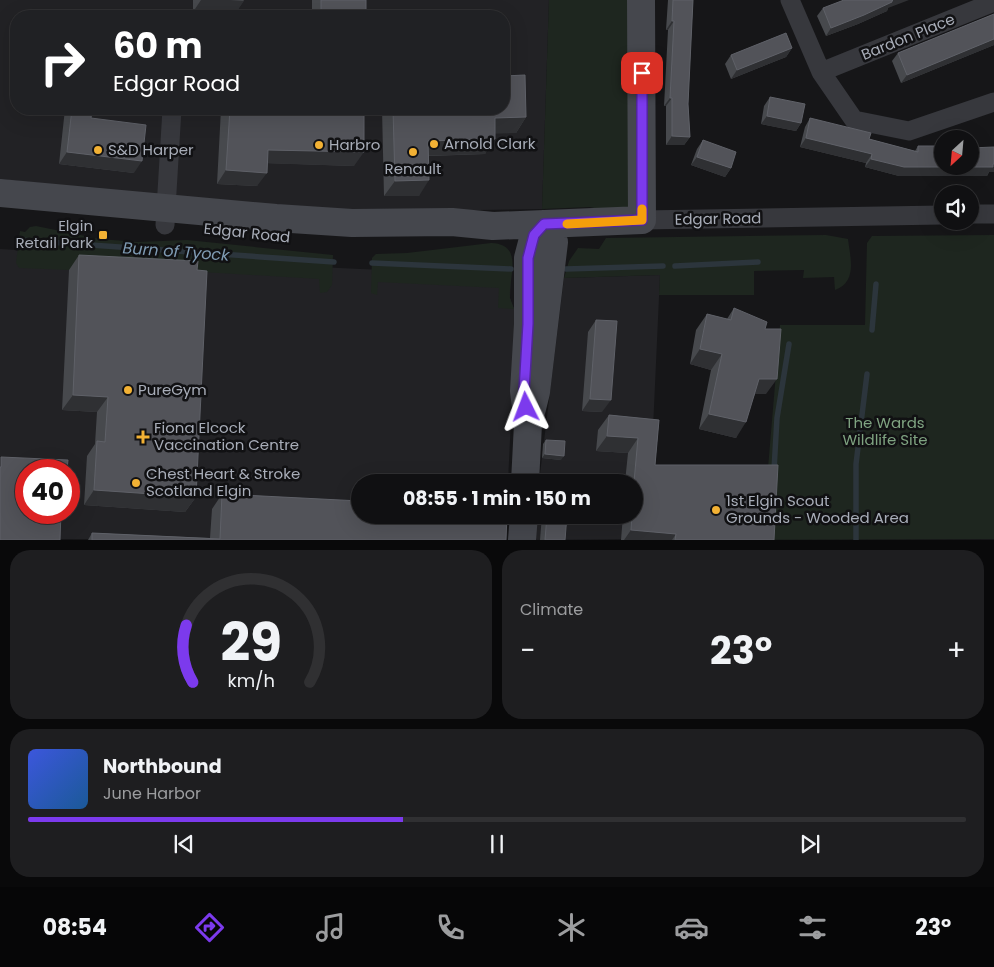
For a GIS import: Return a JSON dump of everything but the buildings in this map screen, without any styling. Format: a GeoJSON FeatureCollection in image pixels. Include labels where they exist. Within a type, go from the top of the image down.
{"type":"FeatureCollection","features":[{"type":"Feature","properties":{"kind":"street"},"geometry":{"type":"LineString","coordinates":[[641,0],[642,220]]}},
{"type":"Feature","properties":{"kind":"street"},"geometry":{"type":"LineString","coordinates":[[790,0],[821,72],[854,120],[909,131],[994,102]]}},
{"type":"Feature","properties":{"kind":"street","name":"Bardon Place"},"geometry":{"type":"LineString","coordinates":[[821,72],[994,2]]}},
{"type":"Feature","properties":{"kind":"street"},"geometry":{"type":"LineString","coordinates":[[165,217],[172,115]]}},
{"type":"Feature","properties":{"kind":"street","name":"Edgar Road"},"geometry":{"type":"LineString","coordinates":[[0,193],[165,217]]}},
{"type":"Feature","properties":{"kind":"street","name":"Edgar Road"},"geometry":{"type":"LineString","coordinates":[[0,210],[165,217],[276,218],[342,222],[452,222],[501,226],[524,238],[642,220],[934,215]]}},
{"type":"Feature","properties":{"kind":"street"},"geometry":{"type":"LineString","coordinates":[[979,214],[994,214]]}},
{"type":"Feature","properties":{"kind":"street"},"geometry":{"type":"LineString","coordinates":[[525,474],[528,424],[524,391],[528,324],[550,235]]}},
{"type":"Feature","properties":{"kind":"street"},"geometry":{"type":"LineString","coordinates":[[522,540],[523,524]]}},
{"type":"Feature","properties":{"kind":"shaded area"},"geometry":{"type":"Polygon","coordinates":[[[0,0],[549,0],[542,209],[353,212],[231,203],[0,179],[0,0]]]}},
{"type":"Feature","properties":{"kind":"shaded area","name":"Elgin Retail Park"},"geometry":{"type":"Polygon","coordinates":[[[0,249],[191,261],[511,276],[510,298],[516,314],[508,474],[351,474],[351,524],[506,524],[505,539],[0,539],[0,249]]]}},
{"type":"Feature","properties":{"kind":"shaded area"},"geometry":{"type":"Polygon","coordinates":[[[660,275],[648,539],[532,540],[533,524],[643,524],[643,474],[540,474],[564,278],[660,275]]]}},
{"type":"Feature","properties":{"kind":"green space"},"geometry":{"type":"Polygon","coordinates":[[[549,0],[641,0],[642,220],[590,207],[542,209],[549,0]]]}},
{"type":"Feature","properties":{"kind":"green space"},"geometry":{"type":"Polygon","coordinates":[[[36,226],[100,239],[137,242],[187,240],[333,255],[332,285],[327,292],[320,293],[319,279],[202,272],[197,268],[69,270],[19,268],[16,263],[20,231],[25,232],[30,227],[36,226]]]}},
{"type":"Feature","properties":{"kind":"green space"},"geometry":{"type":"Polygon","coordinates":[[[826,235],[848,239],[851,261],[850,275],[842,286],[835,290],[834,277],[803,278],[804,270],[754,271],[754,295],[659,295],[660,275],[564,278],[569,261],[578,248],[599,249],[606,238],[826,235]]]}},
{"type":"Feature","properties":{"kind":"green space","name":"The Wards Wildlife Site"},"geometry":{"type":"Polygon","coordinates":[[[994,235],[994,539],[649,540],[767,480],[780,325],[865,325],[867,243],[872,236],[994,235]]]}},
{"type":"Feature","properties":{"kind":"green space"},"geometry":{"type":"Polygon","coordinates":[[[491,243],[508,249],[511,256],[510,298],[514,309],[498,308],[499,288],[378,282],[377,295],[371,293],[372,258],[376,254],[407,253],[491,243]]]}},
{"type":"Feature","properties":{"kind":"waterway","name":"Burn of Tyock"},"geometry":{"type":"LineString","coordinates":[[19,240],[334,262]]}},
{"type":"Feature","properties":{"kind":"waterway","name":"Burn of Tyock"},"geometry":{"type":"LineString","coordinates":[[675,266],[758,262]]}},
{"type":"Feature","properties":{"kind":"waterway","name":"Burn of Tyock"},"geometry":{"type":"LineString","coordinates":[[372,263],[511,269]]}},
{"type":"Feature","properties":{"kind":"waterway","name":"Burn of Tyock"},"geometry":{"type":"LineString","coordinates":[[566,269],[663,266]]}},
{"type":"Feature","properties":{"kind":"waterway"},"geometry":{"type":"LineString","coordinates":[[872,330],[876,284]]}},
{"type":"Feature","properties":{"kind":"waterway"},"geometry":{"type":"LineString","coordinates":[[774,470],[777,418],[789,344]]}},
{"type":"Feature","properties":{"kind":"waterway"},"geometry":{"type":"LineString","coordinates":[[856,540],[856,464],[867,374]]}},
{"type":"Feature","properties":{"kind":"slow traffic"},"geometry":{"type":"LineString","coordinates":[[567,224],[642,220],[642,209]]}},
{"type":"Feature","properties":{"kind":"place","name":"Arnold Clark"},"geometry":{"type":"Point","coordinates":[434,144]}},
{"type":"Feature","properties":{"kind":"place","name":"Harbro"},"geometry":{"type":"Point","coordinates":[319,145]}},
{"type":"Feature","properties":{"kind":"place","name":"S&D Harper"},"geometry":{"type":"Point","coordinates":[98,150]}},
{"type":"Feature","properties":{"kind":"place","name":"Renault"},"geometry":{"type":"Point","coordinates":[413,152]}},
{"type":"Feature","properties":{"kind":"place","name":"Elgin Retail Park"},"geometry":{"type":"Point","coordinates":[103,235]}},
{"type":"Feature","properties":{"kind":"place","name":"PureGym"},"geometry":{"type":"Point","coordinates":[128,390]}},
{"type":"Feature","properties":{"kind":"place","name":"Fiona Elcock Vaccination Centre"},"geometry":{"type":"Point","coordinates":[143,437]}},
{"type":"Feature","properties":{"kind":"place","name":"Chest Heart & Stroke Scotland Elgin"},"geometry":{"type":"Point","coordinates":[136,483]}},
{"type":"Feature","properties":{"kind":"place","name":"1st Elgin Scout Grounds - Wooded Area"},"geometry":{"type":"Point","coordinates":[716,510]}},
{"type":"Feature","properties":{"kind":"route"},"geometry":{"type":"LineString","coordinates":[[526,407],[524,391],[528,324],[528,258],[534,235],[544,224],[642,220],[642,73]]}}]}
